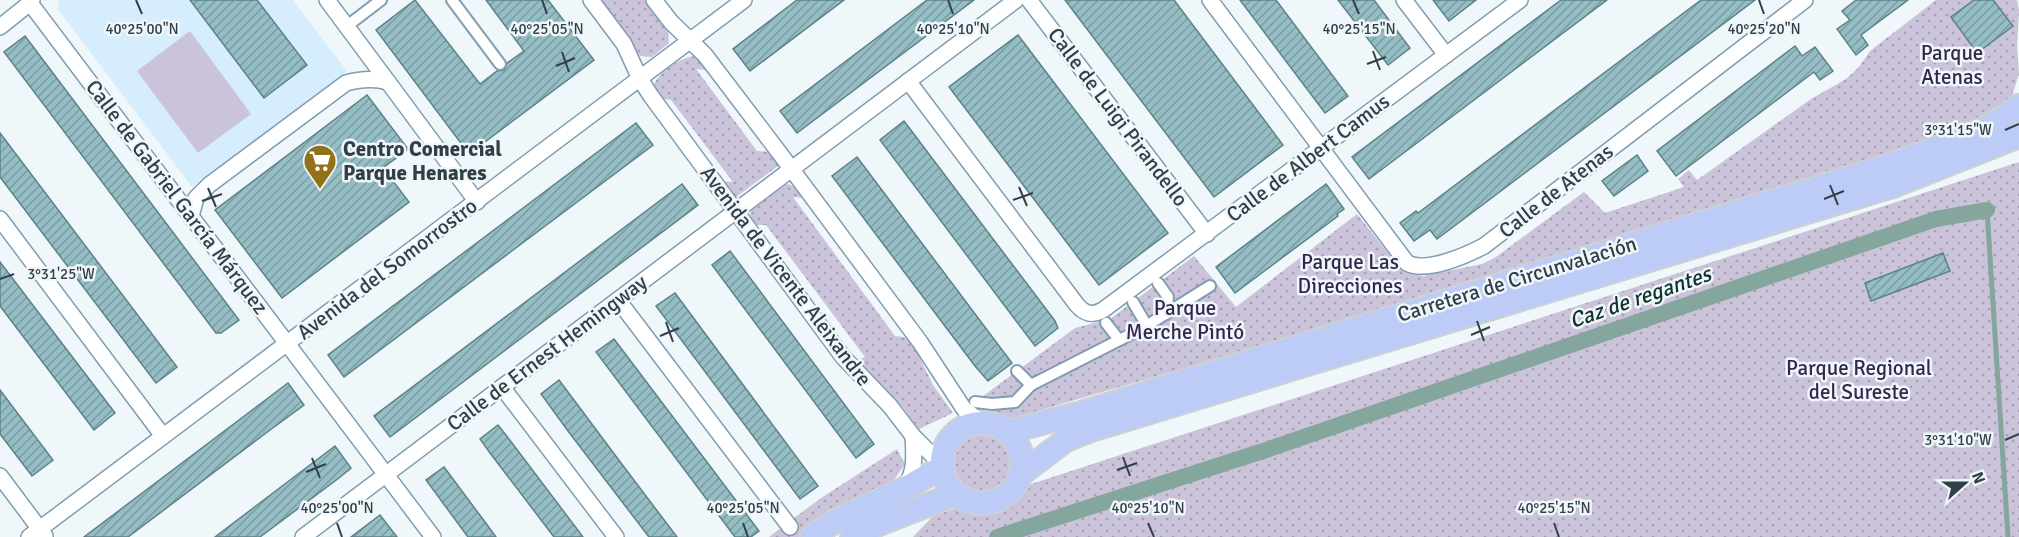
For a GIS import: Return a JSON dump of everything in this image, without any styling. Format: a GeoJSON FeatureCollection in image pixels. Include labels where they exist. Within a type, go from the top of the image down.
{"type":"FeatureCollection","features":[{"type":"Feature","properties":{"kind":"main road","name":"Carretera de Circunvalación"},"geometry":{"type":"LineString","coordinates":[[1007,432],[1092,409],[1884,167],[1982,129],[2008,116],[2019,106]]}},
{"type":"Feature","properties":{"kind":"main road","name":"Carretera de Circunvalación"},"geometry":{"type":"LineString","coordinates":[[1021,474],[1066,440],[1091,430],[1896,185],[2019,136]]}},
{"type":"Feature","properties":{"kind":"main road"},"geometry":{"type":"LineString","coordinates":[[985,423],[1000,427],[1007,432],[1018,446],[1022,464],[1017,484],[1009,494],[988,503],[976,503],[956,494],[946,481],[942,466],[944,448],[954,434],[968,425],[985,423]]}},
{"type":"Feature","properties":{"kind":"main road"},"geometry":{"type":"LineString","coordinates":[[812,537],[835,521],[904,489],[942,466]]}},
{"type":"Feature","properties":{"kind":"main road"},"geometry":{"type":"LineString","coordinates":[[852,537],[881,523],[956,494]]}},
{"type":"Feature","properties":{"kind":"street"},"geometry":{"type":"LineString","coordinates":[[327,0],[477,202]]}},
{"type":"Feature","properties":{"kind":"street"},"geometry":{"type":"LineString","coordinates":[[347,26],[381,0]]}},
{"type":"Feature","properties":{"kind":"street"},"geometry":{"type":"LineString","coordinates":[[452,0],[500,64]]}},
{"type":"Feature","properties":{"kind":"street","name":"Avenida de Vicente Aleixandre"},"geometry":{"type":"LineString","coordinates":[[591,0],[624,44],[640,79],[651,96],[843,357],[890,406],[913,436],[942,466]]}},
{"type":"Feature","properties":{"kind":"street"},"geometry":{"type":"LineString","coordinates":[[654,0],[705,56],[920,342],[964,408],[973,417],[985,423]]}},
{"type":"Feature","properties":{"kind":"street","name":"Avenida del Somorrostro"},"geometry":{"type":"LineString","coordinates":[[38,534],[163,436],[744,0]]}},
{"type":"Feature","properties":{"kind":"street","name":"Calle de Ernest Hemingway"},"geometry":{"type":"LineString","coordinates":[[303,537],[1016,0]]}},
{"type":"Feature","properties":{"kind":"street","name":"Calle de Luigi Pirandello"},"geometry":{"type":"LineString","coordinates":[[1029,0],[1207,234]]}},
{"type":"Feature","properties":{"kind":"street","name":"Calle de Atenas"},"geometry":{"type":"LineString","coordinates":[[1210,0],[1407,263],[1424,267],[1469,254],[1493,239],[1804,0]]}},
{"type":"Feature","properties":{"kind":"street"},"geometry":{"type":"LineString","coordinates":[[1404,0],[1446,55]]}},
{"type":"Feature","properties":{"kind":"street","name":"Calle de Albert Camus"},"geometry":{"type":"LineString","coordinates":[[1100,318],[1103,310],[1520,0]]}},
{"type":"Feature","properties":{"kind":"street"},"geometry":{"type":"LineString","coordinates":[[0,27],[31,2]]}},
{"type":"Feature","properties":{"kind":"street","name":"Calle de Gabriel García Márquez"},"geometry":{"type":"LineString","coordinates":[[31,2],[433,537]]}},
{"type":"Feature","properties":{"kind":"street"},"geometry":{"type":"LineString","coordinates":[[192,216],[196,198],[209,185],[346,83],[359,79],[379,79],[388,82]]}},
{"type":"Feature","properties":{"kind":"street"},"geometry":{"type":"LineString","coordinates":[[908,81],[1077,305],[1088,314],[1100,318],[1119,340]]}},
{"type":"Feature","properties":{"kind":"street"},"geometry":{"type":"LineString","coordinates":[[0,219],[163,436]]}},
{"type":"Feature","properties":{"kind":"street"},"geometry":{"type":"LineString","coordinates":[[1158,283],[1168,297],[1166,314]]}},
{"type":"Feature","properties":{"kind":"street"},"geometry":{"type":"LineString","coordinates":[[975,402],[992,404],[1015,402],[1031,386],[1147,326],[1210,286]]}},
{"type":"Feature","properties":{"kind":"street"},"geometry":{"type":"LineString","coordinates":[[618,300],[790,527]]}},
{"type":"Feature","properties":{"kind":"street"},"geometry":{"type":"LineString","coordinates":[[1133,302],[1147,326]]}},
{"type":"Feature","properties":{"kind":"street"},"geometry":{"type":"LineString","coordinates":[[1017,371],[1031,386]]}},
{"type":"Feature","properties":{"kind":"street"},"geometry":{"type":"LineString","coordinates":[[502,387],[616,537]]}},
{"type":"Feature","properties":{"kind":"street"},"geometry":{"type":"LineString","coordinates":[[904,489],[912,477],[915,461],[913,436]]}},
{"type":"Feature","properties":{"kind":"street"},"geometry":{"type":"LineString","coordinates":[[0,476],[38,534]]}},
{"type":"Feature","properties":{"kind":"shaded area"},"geometry":{"type":"Polygon","coordinates":[[[59,0],[293,0],[347,71],[192,187],[58,9],[59,0]]]}},
{"type":"Feature","properties":{"kind":"green space"},"geometry":{"type":"Polygon","coordinates":[[[597,0],[646,0],[668,30],[669,43],[652,57],[640,56],[597,0]]]}},
{"type":"Feature","properties":{"kind":"green space"},"geometry":{"type":"Polygon","coordinates":[[[1936,0],[2017,0],[2019,74],[2011,99],[1984,119],[1879,158],[1260,346],[1010,419],[987,412],[975,402],[1075,328],[1110,319],[1194,256],[1236,307],[1357,214],[1400,268],[1423,276],[1482,264],[1496,257],[1584,192],[1605,213],[1684,187],[1678,179],[1689,170],[1697,180],[1811,99],[1846,79],[1859,67],[1870,51],[1936,0]]]}},
{"type":"Feature","properties":{"kind":"green space"},"geometry":{"type":"Polygon","coordinates":[[[190,31],[251,114],[198,153],[137,71],[190,31]]]}},
{"type":"Feature","properties":{"kind":"green space"},"geometry":{"type":"Polygon","coordinates":[[[694,56],[699,57],[709,70],[696,69],[757,151],[773,152],[778,166],[736,197],[732,196],[719,181],[733,182],[671,100],[657,98],[653,88],[655,82],[669,67],[694,56]]]}},
{"type":"Feature","properties":{"kind":"green space","name":"Parque Regional del Sureste"},"geometry":{"type":"Polygon","coordinates":[[[2019,162],[2019,537],[913,537],[933,516],[2019,162]]]}},
{"type":"Feature","properties":{"kind":"green space"},"geometry":{"type":"Polygon","coordinates":[[[788,184],[797,188],[807,198],[793,197],[895,336],[910,338],[933,385],[953,413],[919,429],[901,405],[855,361],[865,357],[766,225],[752,225],[750,214],[753,206],[779,187],[788,184]]]}},
{"type":"Feature","properties":{"kind":"green space"},"geometry":{"type":"Polygon","coordinates":[[[981,435],[998,440],[1006,448],[1011,465],[1006,482],[998,490],[981,495],[964,490],[956,482],[951,465],[956,448],[964,440],[981,435]]]}},
{"type":"Feature","properties":{"kind":"green space"},"geometry":{"type":"Polygon","coordinates":[[[897,449],[905,464],[893,481],[838,508],[800,537],[769,537],[821,498],[897,449]]]}},
{"type":"Feature","properties":{"kind":"building"},"geometry":{"type":"Polygon","coordinates":[[[190,0],[257,0],[307,65],[264,98],[190,0]]]}},
{"type":"Feature","properties":{"kind":"building"},"geometry":{"type":"Polygon","coordinates":[[[415,0],[480,84],[497,71],[504,70],[507,63],[524,51],[486,0],[548,0],[594,60],[469,154],[376,30],[415,0]]]}},
{"type":"Feature","properties":{"kind":"building"},"geometry":{"type":"Polygon","coordinates":[[[797,0],[844,0],[750,71],[733,49],[797,0]]]}},
{"type":"Feature","properties":{"kind":"building"},"geometry":{"type":"Polygon","coordinates":[[[927,0],[974,0],[797,133],[780,111],[927,0]]]}},
{"type":"Feature","properties":{"kind":"building"},"geometry":{"type":"Polygon","coordinates":[[[1065,0],[1174,0],[1283,145],[1214,197],[1065,0]]]}},
{"type":"Feature","properties":{"kind":"building"},"geometry":{"type":"Polygon","coordinates":[[[1240,0],[1276,0],[1348,96],[1325,113],[1240,0]]]}},
{"type":"Feature","properties":{"kind":"building"},"geometry":{"type":"Polygon","coordinates":[[[1338,0],[1374,0],[1410,48],[1388,65],[1338,0]]]}},
{"type":"Feature","properties":{"kind":"building"},"geometry":{"type":"Polygon","coordinates":[[[1433,0],[1476,0],[1449,21],[1433,0]]]}},
{"type":"Feature","properties":{"kind":"building"},"geometry":{"type":"Polygon","coordinates":[[[1561,0],[1607,0],[1369,179],[1352,157],[1561,0]]]}},
{"type":"Feature","properties":{"kind":"building"},"geometry":{"type":"Polygon","coordinates":[[[1701,0],[1755,0],[1437,239],[1430,230],[1414,241],[1400,223],[1416,211],[1418,213],[1701,0]]]}},
{"type":"Feature","properties":{"kind":"building"},"geometry":{"type":"Polygon","coordinates":[[[1856,0],[1908,0],[1861,35],[1868,45],[1856,55],[1837,29],[1850,20],[1842,11],[1856,0]]]}},
{"type":"Feature","properties":{"kind":"building"},"geometry":{"type":"Polygon","coordinates":[[[1974,0],[1993,0],[2013,26],[1977,53],[1951,17],[1974,0]]]}},
{"type":"Feature","properties":{"kind":"building"},"geometry":{"type":"Polygon","coordinates":[[[1018,35],[1168,233],[1099,285],[949,87],[1018,35]]]}},
{"type":"Feature","properties":{"kind":"building"},"geometry":{"type":"Polygon","coordinates":[[[25,36],[239,320],[221,333],[216,333],[4,52],[25,36]]]}},
{"type":"Feature","properties":{"kind":"building"},"geometry":{"type":"Polygon","coordinates":[[[1795,46],[1802,56],[1815,47],[1833,71],[1820,80],[1814,72],[1676,176],[1657,151],[1795,46]]]}},
{"type":"Feature","properties":{"kind":"building","name":"Centro Comercial Parque Henares"},"geometry":{"type":"Polygon","coordinates":[[[367,95],[408,149],[383,168],[409,202],[282,298],[215,210],[367,95]]]}},
{"type":"Feature","properties":{"kind":"building"},"geometry":{"type":"Polygon","coordinates":[[[904,121],[1055,321],[1058,328],[1035,346],[880,140],[904,121]]]}},
{"type":"Feature","properties":{"kind":"building"},"geometry":{"type":"Polygon","coordinates":[[[636,123],[653,145],[344,377],[328,355],[636,123]]]}},
{"type":"Feature","properties":{"kind":"building"},"geometry":{"type":"Polygon","coordinates":[[[0,133],[177,367],[156,383],[0,177],[0,133]]]}},
{"type":"Feature","properties":{"kind":"building"},"geometry":{"type":"Polygon","coordinates":[[[1637,155],[1648,171],[1614,196],[1602,181],[1637,155]]]}},
{"type":"Feature","properties":{"kind":"building"},"geometry":{"type":"Polygon","coordinates":[[[857,157],[1012,363],[988,381],[832,176],[857,157]]]}},
{"type":"Feature","properties":{"kind":"building"},"geometry":{"type":"Polygon","coordinates":[[[682,184],[698,205],[390,437],[374,416],[682,184]]]}},
{"type":"Feature","properties":{"kind":"building"},"geometry":{"type":"Polygon","coordinates":[[[1326,184],[1344,209],[1337,214],[1338,216],[1235,293],[1216,267],[1326,184]]]}},
{"type":"Feature","properties":{"kind":"building"},"geometry":{"type":"Polygon","coordinates":[[[730,251],[874,444],[856,458],[712,265],[730,251]]]}},
{"type":"Feature","properties":{"kind":"building"},"geometry":{"type":"Polygon","coordinates":[[[1943,253],[1950,271],[1871,301],[1865,283],[1943,253]]]}},
{"type":"Feature","properties":{"kind":"building"},"geometry":{"type":"Polygon","coordinates":[[[0,262],[115,413],[94,430],[0,306],[0,262]]]}},
{"type":"Feature","properties":{"kind":"building"},"geometry":{"type":"Polygon","coordinates":[[[675,293],[818,486],[800,499],[656,306],[675,293]]]}},
{"type":"Feature","properties":{"kind":"building"},"geometry":{"type":"Polygon","coordinates":[[[614,339],[759,531],[751,537],[735,537],[596,352],[614,339]]]}},
{"type":"Feature","properties":{"kind":"building"},"geometry":{"type":"Polygon","coordinates":[[[559,380],[677,537],[649,537],[568,431],[541,394],[559,380]]]}},
{"type":"Feature","properties":{"kind":"building"},"geometry":{"type":"Polygon","coordinates":[[[288,383],[304,405],[128,537],[84,537],[288,383]]]}},
{"type":"Feature","properties":{"kind":"building"},"geometry":{"type":"Polygon","coordinates":[[[0,390],[53,460],[32,476],[0,434],[0,390]]]}},
{"type":"Feature","properties":{"kind":"building"},"geometry":{"type":"Polygon","coordinates":[[[498,425],[583,537],[554,537],[490,453],[480,439],[498,425]]]}},
{"type":"Feature","properties":{"kind":"building"},"geometry":{"type":"Polygon","coordinates":[[[335,446],[351,468],[339,478],[260,537],[215,537],[335,446]]]}},
{"type":"Feature","properties":{"kind":"building"},"geometry":{"type":"Polygon","coordinates":[[[444,467],[496,537],[468,537],[426,480],[444,467]]]}},
{"type":"Feature","properties":{"kind":"building"},"geometry":{"type":"Polygon","coordinates":[[[380,515],[397,537],[351,537],[380,515]]]}},
{"type":"Feature","properties":{"kind":"waterway","name":"Caz de regantes"},"geometry":{"type":"LineString","coordinates":[[1987,210],[2008,537]]}},
{"type":"Feature","properties":{"kind":"waterway","name":"Caz de regantes"},"geometry":{"type":"LineString","coordinates":[[997,537],[1272,448],[1936,219],[1987,210]]}},
{"type":"Feature","properties":{"kind":"place","name":"Centro Comercial Parque Henares"},"geometry":{"type":"Point","coordinates":[320,190]}},
{"type":"Feature","properties":{"kind":"park label","name":"Parque Atenas"},"geometry":{"type":"Point","coordinates":[1952,65]}},
{"type":"Feature","properties":{"kind":"park label","name":"Parque Las Direcciones"},"geometry":{"type":"Point","coordinates":[1350,274]}},
{"type":"Feature","properties":{"kind":"park label","name":"Parque Merche Pintó"},"geometry":{"type":"Point","coordinates":[1185,320]}}]}
